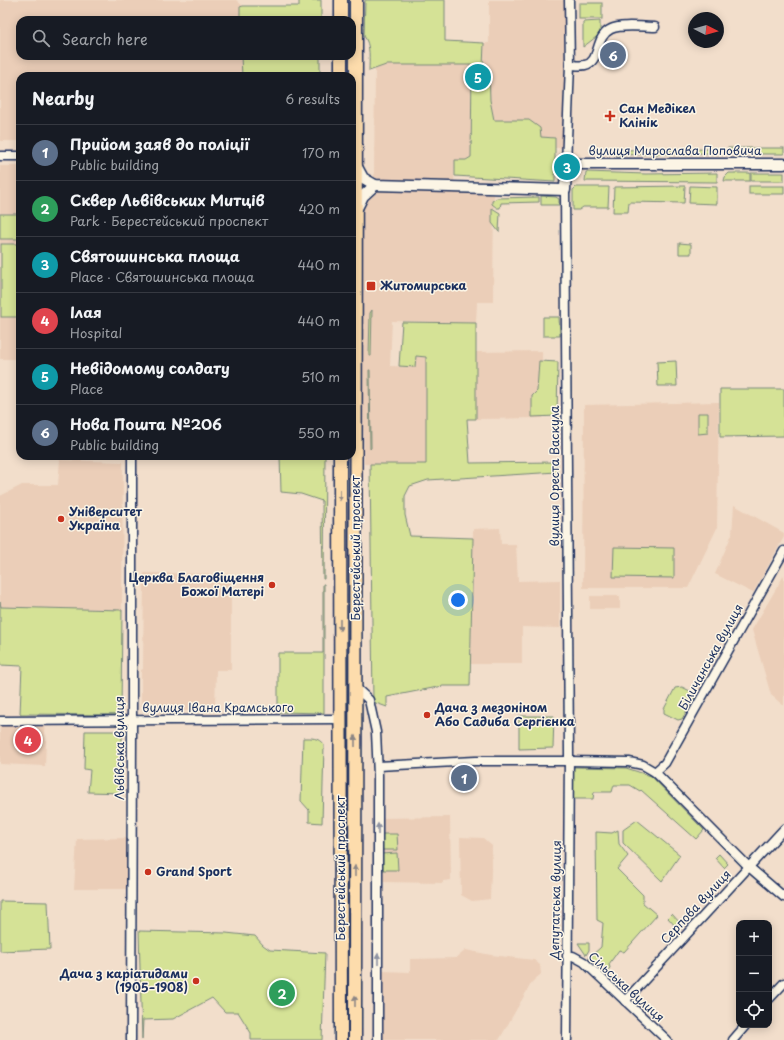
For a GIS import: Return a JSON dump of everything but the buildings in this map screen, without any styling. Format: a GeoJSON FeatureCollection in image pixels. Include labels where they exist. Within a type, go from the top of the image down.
{"type":"FeatureCollection","features":[{"type":"Feature","properties":{"kind":"main road"},"geometry":{"type":"LineString","coordinates":[[341,0],[341,16]]}},
{"type":"Feature","properties":{"kind":"main road","name":"Берестейський проспект"},"geometry":{"type":"LineString","coordinates":[[356,0],[356,210]]}},
{"type":"Feature","properties":{"kind":"main road"},"geometry":{"type":"LineString","coordinates":[[341,60],[341,72]]}},
{"type":"Feature","properties":{"kind":"main road","name":"Берестейський проспект"},"geometry":{"type":"LineString","coordinates":[[340,460],[341,1040]]}},
{"type":"Feature","properties":{"kind":"main road","name":"Берестейський проспект"},"geometry":{"type":"LineString","coordinates":[[355,460],[356,1040]]}},
{"type":"Feature","properties":{"kind":"street"},"geometry":{"type":"LineString","coordinates":[[356,165],[363,178],[375,185],[565,190],[570,65],[569,0]]}},
{"type":"Feature","properties":{"kind":"street"},"geometry":{"type":"LineString","coordinates":[[570,65],[586,65],[593,60],[601,39],[609,30],[621,27],[655,27]]}},
{"type":"Feature","properties":{"kind":"street"},"geometry":{"type":"LineString","coordinates":[[0,156],[16,156]]}},
{"type":"Feature","properties":{"kind":"street","name":"вулиця Мирослава Поповича"},"geometry":{"type":"LineString","coordinates":[[566,164],[784,164]]}},
{"type":"Feature","properties":{"kind":"street"},"geometry":{"type":"LineString","coordinates":[[356,210],[363,196],[375,185]]}},
{"type":"Feature","properties":{"kind":"street","name":"вулиця Ореста Васкула"},"geometry":{"type":"LineString","coordinates":[[565,190],[569,761]]}},
{"type":"Feature","properties":{"kind":"street","name":"Львівська вулиця"},"geometry":{"type":"LineString","coordinates":[[131,1040],[132,460]]}},
{"type":"Feature","properties":{"kind":"street","name":"Біличанська вулиця"},"geometry":{"type":"LineString","coordinates":[[655,772],[668,759],[784,551]]}},
{"type":"Feature","properties":{"kind":"street"},"geometry":{"type":"LineString","coordinates":[[355,687],[369,700],[376,732],[378,766],[378,1040]]}},
{"type":"Feature","properties":{"kind":"street","name":"вулиця Івана Крамського"},"geometry":{"type":"LineString","coordinates":[[0,721],[340,720]]}},
{"type":"Feature","properties":{"kind":"street"},"geometry":{"type":"LineString","coordinates":[[378,766],[475,762],[569,761],[630,762],[643,765],[655,772],[749,867],[784,897]]}},
{"type":"Feature","properties":{"kind":"street","name":"Депутатська вулиця"},"geometry":{"type":"LineString","coordinates":[[567,1040],[569,761]]}},
{"type":"Feature","properties":{"kind":"street","name":"Серпова вулиця"},"geometry":{"type":"LineString","coordinates":[[625,1001],[784,829]]}},
{"type":"Feature","properties":{"kind":"street","name":"Сільська вулиця"},"geometry":{"type":"LineString","coordinates":[[567,956],[573,956],[584,962],[667,1040]]}},
{"type":"Feature","properties":{"kind":"street"},"geometry":{"type":"LineString","coordinates":[[772,996],[784,983]]}},
{"type":"Feature","properties":{"kind":"street"},"geometry":{"type":"LineString","coordinates":[[732,1040],[743,1028]]}},
{"type":"Feature","properties":{"kind":"shaded area"},"geometry":{"type":"Polygon","coordinates":[[[0,0],[236,0],[243,6],[299,6],[299,16],[16,16],[16,60],[300,60],[300,72],[16,72],[16,141],[0,141],[0,0]]]}},
{"type":"Feature","properties":{"kind":"shaded area"},"geometry":{"type":"Polygon","coordinates":[[[489,0],[567,0],[568,46],[563,148],[555,148],[555,138],[541,137],[529,120],[494,120],[483,68],[484,43],[489,43],[489,0]]]}},
{"type":"Feature","properties":{"kind":"shaded area"},"geometry":{"type":"Polygon","coordinates":[[[386,65],[472,65],[471,157],[466,160],[455,160],[454,184],[381,180],[374,177],[375,69],[386,65]]]}},
{"type":"Feature","properties":{"kind":"shaded area"},"geometry":{"type":"Polygon","coordinates":[[[0,166],[16,166],[16,359],[0,359],[0,166]]]}},
{"type":"Feature","properties":{"kind":"shaded area"},"geometry":{"type":"Polygon","coordinates":[[[374,189],[494,191],[493,302],[477,302],[476,323],[392,321],[390,366],[415,367],[416,356],[426,357],[426,464],[364,464],[360,209],[374,189]]]}},
{"type":"Feature","properties":{"kind":"shaded area"},"geometry":{"type":"Polygon","coordinates":[[[542,351],[543,418],[476,419],[476,352],[542,351]]]}},
{"type":"Feature","properties":{"kind":"shaded area"},"geometry":{"type":"Polygon","coordinates":[[[719,402],[717,528],[688,588],[583,588],[584,405],[719,402]]]}},
{"type":"Feature","properties":{"kind":"shaded area","name":"Університет Україна"},"geometry":{"type":"Polygon","coordinates":[[[60,460],[123,462],[122,610],[0,607],[0,496],[22,485],[58,485],[60,460]]]}},
{"type":"Feature","properties":{"kind":"shaded area"},"geometry":{"type":"Polygon","coordinates":[[[734,505],[784,533],[784,537],[753,593],[715,574],[732,534],[734,505]]]}},
{"type":"Feature","properties":{"kind":"shaded area"},"geometry":{"type":"Polygon","coordinates":[[[500,528],[501,544],[516,544],[518,581],[560,580],[560,628],[522,627],[522,664],[471,664],[473,529],[500,528]]]}},
{"type":"Feature","properties":{"kind":"shaded area"},"geometry":{"type":"Polygon","coordinates":[[[144,573],[231,574],[231,670],[216,670],[215,710],[148,712],[141,707],[144,573]]]}},
{"type":"Feature","properties":{"kind":"shaded area"},"geometry":{"type":"Polygon","coordinates":[[[784,575],[784,706],[771,695],[752,630],[784,575]]]}},
{"type":"Feature","properties":{"kind":"shaded area"},"geometry":{"type":"Polygon","coordinates":[[[590,596],[620,596],[620,609],[590,609],[590,596]]]}},
{"type":"Feature","properties":{"kind":"shaded area"},"geometry":{"type":"Polygon","coordinates":[[[0,726],[44,726],[46,741],[45,766],[0,764],[0,726]]]}},
{"type":"Feature","properties":{"kind":"shaded area"},"geometry":{"type":"Polygon","coordinates":[[[450,817],[451,880],[443,881],[443,883],[380,882],[379,818],[450,817]]]}},
{"type":"Feature","properties":{"kind":"shaded area"},"geometry":{"type":"Polygon","coordinates":[[[460,837],[483,838],[492,846],[490,899],[472,901],[461,895],[460,837]]]}},
{"type":"Feature","properties":{"kind":"shaded area"},"geometry":{"type":"Polygon","coordinates":[[[129,838],[129,889],[74,889],[77,839],[129,838]]]}},
{"type":"Feature","properties":{"kind":"shaded area"},"geometry":{"type":"Polygon","coordinates":[[[466,950],[491,955],[534,960],[540,965],[541,974],[532,982],[499,1040],[380,1040],[382,971],[410,972],[410,959],[456,958],[466,950]]]}},
{"type":"Feature","properties":{"kind":"green space"},"geometry":{"type":"Polygon","coordinates":[[[299,0],[321,0],[321,16],[240,16],[240,7],[243,6],[299,6],[299,0]]]}},
{"type":"Feature","properties":{"kind":"green space"},"geometry":{"type":"Polygon","coordinates":[[[365,0],[445,0],[445,41],[484,43],[483,67],[489,68],[490,100],[494,120],[529,120],[540,128],[541,137],[555,138],[555,182],[455,176],[455,160],[466,160],[471,157],[472,65],[386,65],[369,71],[369,48],[364,36],[365,0]]]}},
{"type":"Feature","properties":{"kind":"green space"},"geometry":{"type":"Polygon","coordinates":[[[579,3],[602,3],[602,19],[579,19],[579,3]]]}},
{"type":"Feature","properties":{"kind":"green space"},"geometry":{"type":"Polygon","coordinates":[[[600,21],[600,34],[583,47],[583,22],[600,21]]]}},
{"type":"Feature","properties":{"kind":"green space"},"geometry":{"type":"Polygon","coordinates":[[[241,60],[320,60],[320,72],[242,72],[241,60]]]}},
{"type":"Feature","properties":{"kind":"green space"},"geometry":{"type":"Polygon","coordinates":[[[728,148],[784,148],[784,154],[728,154],[728,148]]]}},
{"type":"Feature","properties":{"kind":"green space"},"geometry":{"type":"Polygon","coordinates":[[[714,149],[712,153],[616,155],[616,150],[714,149]]]}},
{"type":"Feature","properties":{"kind":"green space"},"geometry":{"type":"Polygon","coordinates":[[[586,172],[646,174],[717,173],[717,182],[585,181],[586,172]]]}},
{"type":"Feature","properties":{"kind":"green space"},"geometry":{"type":"Polygon","coordinates":[[[729,173],[750,173],[750,181],[724,181],[725,177],[729,173]]]}},
{"type":"Feature","properties":{"kind":"green space"},"geometry":{"type":"Polygon","coordinates":[[[751,173],[784,173],[784,181],[751,181],[751,173]]]}},
{"type":"Feature","properties":{"kind":"green space"},"geometry":{"type":"Polygon","coordinates":[[[685,186],[684,203],[629,202],[628,212],[613,212],[614,187],[685,186]]]}},
{"type":"Feature","properties":{"kind":"green space"},"geometry":{"type":"Polygon","coordinates":[[[690,186],[717,187],[717,204],[689,203],[690,186]]]}},
{"type":"Feature","properties":{"kind":"green space"},"geometry":{"type":"Polygon","coordinates":[[[749,186],[784,186],[784,194],[749,194],[749,186]]]}},
{"type":"Feature","properties":{"kind":"green space"},"geometry":{"type":"Polygon","coordinates":[[[576,187],[609,187],[608,207],[583,207],[579,210],[573,210],[573,190],[576,187]]]}},
{"type":"Feature","properties":{"kind":"green space"},"geometry":{"type":"Polygon","coordinates":[[[541,196],[556,197],[559,199],[559,205],[541,205],[541,196]]]}},
{"type":"Feature","properties":{"kind":"green space"},"geometry":{"type":"Polygon","coordinates":[[[539,197],[539,202],[501,203],[500,208],[497,208],[492,204],[492,201],[497,198],[539,197]]]}},
{"type":"Feature","properties":{"kind":"green space"},"geometry":{"type":"Polygon","coordinates":[[[492,208],[500,213],[499,232],[492,223],[492,208]]]}},
{"type":"Feature","properties":{"kind":"green space"},"geometry":{"type":"Polygon","coordinates":[[[0,214],[16,214],[16,239],[0,239],[0,214]]]}},
{"type":"Feature","properties":{"kind":"green space"},"geometry":{"type":"Polygon","coordinates":[[[679,243],[691,244],[691,254],[679,254],[679,243]]]}},
{"type":"Feature","properties":{"kind":"green space"},"geometry":{"type":"Polygon","coordinates":[[[1,244],[16,244],[16,317],[1,317],[1,244]]]}},
{"type":"Feature","properties":{"kind":"green space"},"geometry":{"type":"Polygon","coordinates":[[[372,310],[371,356],[369,356],[370,313],[372,310]]]}},
{"type":"Feature","properties":{"kind":"green space"},"geometry":{"type":"Polygon","coordinates":[[[543,317],[559,317],[560,336],[543,336],[543,317]]]}},
{"type":"Feature","properties":{"kind":"green space"},"geometry":{"type":"Polygon","coordinates":[[[402,322],[476,323],[476,419],[467,419],[470,463],[556,462],[557,472],[428,480],[410,486],[405,496],[405,515],[410,536],[473,538],[470,686],[443,686],[387,697],[387,707],[373,702],[370,464],[426,464],[426,357],[416,356],[415,367],[399,366],[402,322]]]}},
{"type":"Feature","properties":{"kind":"green space"},"geometry":{"type":"Polygon","coordinates":[[[539,361],[558,362],[557,416],[532,417],[532,396],[537,391],[539,361]]]}},
{"type":"Feature","properties":{"kind":"green space"},"geometry":{"type":"Polygon","coordinates":[[[676,361],[677,386],[658,386],[657,362],[676,361]]]}},
{"type":"Feature","properties":{"kind":"green space"},"geometry":{"type":"Polygon","coordinates":[[[369,370],[371,448],[370,449],[369,370]]]}},
{"type":"Feature","properties":{"kind":"green space"},"geometry":{"type":"Polygon","coordinates":[[[720,389],[784,389],[784,436],[720,437],[720,389]]]}},
{"type":"Feature","properties":{"kind":"green space"},"geometry":{"type":"Polygon","coordinates":[[[698,413],[708,413],[708,433],[698,434],[698,413]]]}},
{"type":"Feature","properties":{"kind":"green space"},"geometry":{"type":"Polygon","coordinates":[[[280,460],[325,460],[324,579],[322,501],[301,494],[281,492],[280,460]]]}},
{"type":"Feature","properties":{"kind":"green space"},"geometry":{"type":"Polygon","coordinates":[[[614,547],[674,548],[674,578],[613,577],[614,547]]]}},
{"type":"Feature","properties":{"kind":"green space"},"geometry":{"type":"Polygon","coordinates":[[[323,584],[324,713],[278,712],[278,653],[323,653],[323,584]]]}},
{"type":"Feature","properties":{"kind":"green space"},"geometry":{"type":"Polygon","coordinates":[[[0,602],[1,607],[122,610],[121,715],[20,714],[22,666],[0,665],[0,602]]]}},
{"type":"Feature","properties":{"kind":"green space"},"geometry":{"type":"Polygon","coordinates":[[[682,687],[694,693],[695,697],[682,719],[678,720],[664,713],[664,709],[675,688],[682,687]]]}},
{"type":"Feature","properties":{"kind":"green space"},"geometry":{"type":"Polygon","coordinates":[[[519,716],[554,716],[553,748],[519,749],[519,716]]]}},
{"type":"Feature","properties":{"kind":"green space"},"geometry":{"type":"Polygon","coordinates":[[[85,731],[122,732],[122,793],[88,792],[90,770],[84,769],[85,731]]]}},
{"type":"Feature","properties":{"kind":"green space"},"geometry":{"type":"Polygon","coordinates":[[[303,738],[317,739],[324,745],[322,823],[309,822],[309,810],[301,801],[303,738]]]}},
{"type":"Feature","properties":{"kind":"green space"},"geometry":{"type":"Polygon","coordinates":[[[573,767],[626,768],[651,776],[704,830],[696,839],[641,790],[640,791],[630,785],[614,785],[612,792],[594,792],[593,799],[573,799],[573,767]]]}},
{"type":"Feature","properties":{"kind":"green space"},"geometry":{"type":"Polygon","coordinates":[[[637,820],[680,855],[662,881],[623,843],[623,830],[637,820]]]}},
{"type":"Feature","properties":{"kind":"green space"},"geometry":{"type":"Polygon","coordinates":[[[618,830],[619,844],[628,856],[617,869],[643,895],[643,903],[657,915],[624,952],[619,950],[609,964],[610,968],[605,973],[589,958],[601,947],[603,923],[597,920],[596,832],[612,833],[618,830]]]}},
{"type":"Feature","properties":{"kind":"green space"},"geometry":{"type":"Polygon","coordinates":[[[382,834],[397,834],[398,850],[381,850],[382,834]]]}},
{"type":"Feature","properties":{"kind":"green space"},"geometry":{"type":"Polygon","coordinates":[[[397,853],[398,870],[381,870],[381,854],[397,853]]]}},
{"type":"Feature","properties":{"kind":"green space"},"geometry":{"type":"Polygon","coordinates":[[[719,854],[728,864],[724,868],[715,858],[719,854]]]}},
{"type":"Feature","properties":{"kind":"green space"},"geometry":{"type":"Polygon","coordinates":[[[0,901],[48,902],[50,949],[0,951],[0,901]]]}},
{"type":"Feature","properties":{"kind":"green space"},"geometry":{"type":"Polygon","coordinates":[[[672,914],[680,923],[676,927],[668,918],[672,914]]]}},
{"type":"Feature","properties":{"kind":"green space"},"geometry":{"type":"Polygon","coordinates":[[[139,931],[226,933],[255,936],[270,950],[325,953],[322,1040],[251,1040],[251,1033],[238,1012],[225,1012],[212,998],[173,1019],[143,1020],[142,1040],[139,931]]]}},
{"type":"Feature","properties":{"kind":"green space"},"geometry":{"type":"Polygon","coordinates":[[[578,943],[589,943],[589,950],[586,955],[578,943]]]}},
{"type":"Feature","properties":{"kind":"place","name":"Нова Пошта №206"},"geometry":{"type":"Point","coordinates":[613,55]}},
{"type":"Feature","properties":{"kind":"place","name":"Невідомому солдату"},"geometry":{"type":"Point","coordinates":[478,77]}},
{"type":"Feature","properties":{"kind":"place","name":"Сан Медікел Клінік"},"geometry":{"type":"Point","coordinates":[610,116]}},
{"type":"Feature","properties":{"kind":"place","name":"Святошинська площа"},"geometry":{"type":"Point","coordinates":[567,167]}},
{"type":"Feature","properties":{"kind":"place","name":"Житомирська"},"geometry":{"type":"Point","coordinates":[371,286]}},
{"type":"Feature","properties":{"kind":"place","name":"Університет Україна"},"geometry":{"type":"Point","coordinates":[61,519]}},
{"type":"Feature","properties":{"kind":"place","name":"Церква Благовіщення Божої Матері"},"geometry":{"type":"Point","coordinates":[272,585]}},
{"type":"Feature","properties":{"kind":"place","name":"Дача з мезоніном Або Садиба Сергієнка"},"geometry":{"type":"Point","coordinates":[427,715]}},
{"type":"Feature","properties":{"kind":"place","name":"Ілая"},"geometry":{"type":"Point","coordinates":[28,740]}},
{"type":"Feature","properties":{"kind":"place","name":"Прийом заяв до поліції"},"geometry":{"type":"Point","coordinates":[464,778]}},
{"type":"Feature","properties":{"kind":"place","name":"Grand Sport"},"geometry":{"type":"Point","coordinates":[148,872]}},
{"type":"Feature","properties":{"kind":"place","name":"Дача з каріатидами (1905–1908)"},"geometry":{"type":"Point","coordinates":[196,981]}},
{"type":"Feature","properties":{"kind":"place","name":"Сквер Львівських Митців"},"geometry":{"type":"Point","coordinates":[282,993]}}]}
